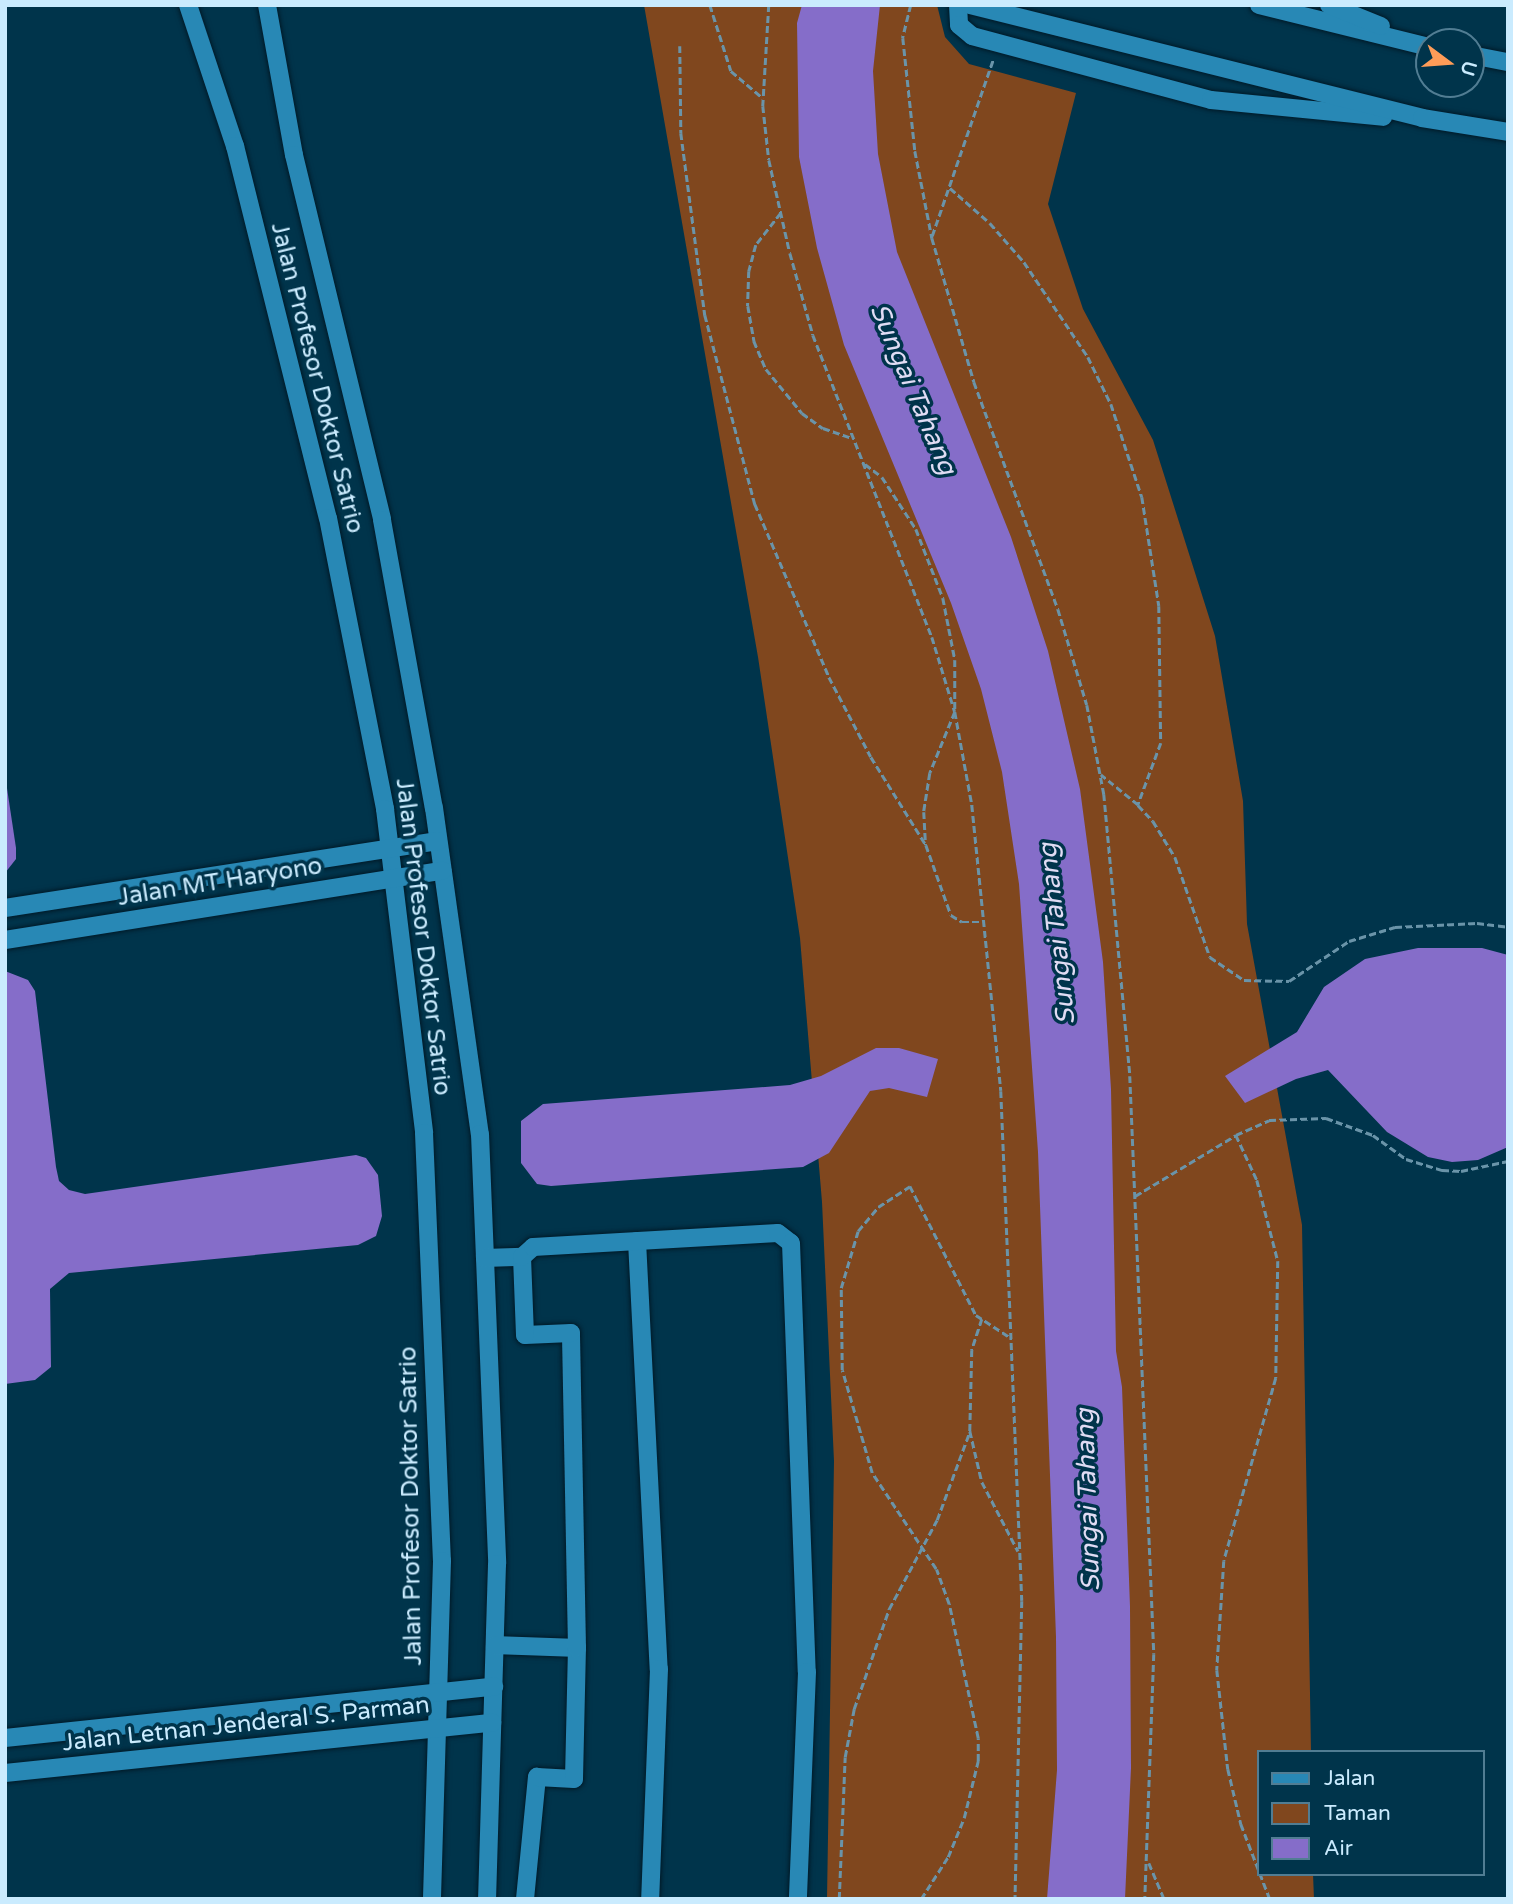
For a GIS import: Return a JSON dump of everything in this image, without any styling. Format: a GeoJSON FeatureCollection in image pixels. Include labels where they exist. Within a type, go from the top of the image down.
{"type":"FeatureCollection","features":[{"type":"Feature","properties":{"kind":"street","name":"Jalan Profesor Doktor Satrio"},"geometry":{"type":"LineString","coordinates":[[188,5],[235,146],[328,518],[393,879],[424,1133],[442,1561],[432,1899]]}},
{"type":"Feature","properties":{"kind":"street","name":"Jalan Profesor Doktor Satrio"},"geometry":{"type":"LineString","coordinates":[[267,5],[294,155],[382,520],[443,871],[480,1134],[497,1563],[487,1899]]}},
{"type":"Feature","properties":{"kind":"street"},"geometry":{"type":"LineString","coordinates":[[958,5],[959,25],[972,36],[1211,100],[1321,114],[1422,118]]}},
{"type":"Feature","properties":{"kind":"street"},"geometry":{"type":"LineString","coordinates":[[970,5],[1422,118],[1508,132]]}},
{"type":"Feature","properties":{"kind":"street"},"geometry":{"type":"LineString","coordinates":[[1259,5],[1415,43]]}},
{"type":"Feature","properties":{"kind":"street"},"geometry":{"type":"LineString","coordinates":[[1329,5],[1415,40]]}},
{"type":"Feature","properties":{"kind":"street"},"geometry":{"type":"LineString","coordinates":[[1485,58],[1508,62]]}},
{"type":"Feature","properties":{"kind":"street","name":"Jalan MT Haryono"},"geometry":{"type":"LineString","coordinates":[[5,908],[438,841]]}},
{"type":"Feature","properties":{"kind":"street","name":"Jalan MT Haryono"},"geometry":{"type":"LineString","coordinates":[[5,940],[443,871]]}},
{"type":"Feature","properties":{"kind":"street"},"geometry":{"type":"LineString","coordinates":[[485,1258],[522,1257],[533,1247],[778,1233],[791,1243],[807,1672],[798,1899]]}},
{"type":"Feature","properties":{"kind":"street"},"geometry":{"type":"LineString","coordinates":[[637,1241],[659,1669],[650,1899]]}},
{"type":"Feature","properties":{"kind":"street"},"geometry":{"type":"LineString","coordinates":[[522,1257],[524,1335],[571,1333],[576,1648],[574,1779],[537,1777],[525,1899]]}},
{"type":"Feature","properties":{"kind":"street"},"geometry":{"type":"LineString","coordinates":[[495,1645],[576,1648]]}},
{"type":"Feature","properties":{"kind":"street","name":"Jalan Letnan Jenderal S. Parman"},"geometry":{"type":"LineString","coordinates":[[5,1738],[494,1687]]}},
{"type":"Feature","properties":{"kind":"street","name":"Jalan Letnan Jenderal S. Parman"},"geometry":{"type":"LineString","coordinates":[[5,1773],[492,1723]]}},
{"type":"Feature","properties":{"kind":"path"},"geometry":{"type":"LineString","coordinates":[[710,5],[731,71],[763,98]]}},
{"type":"Feature","properties":{"kind":"path"},"geometry":{"type":"LineString","coordinates":[[769,5],[763,98],[769,160],[781,213],[813,335],[932,637],[955,712],[986,922],[1001,1091],[1022,1601],[1015,1899]]}},
{"type":"Feature","properties":{"kind":"path"},"geometry":{"type":"LineString","coordinates":[[911,5],[903,38],[915,151],[932,237],[974,382],[1058,609],[1087,705],[1100,775],[1120,953],[1135,1196],[1154,1654],[1145,1899]]}},
{"type":"Feature","properties":{"kind":"path"},"geometry":{"type":"LineString","coordinates":[[932,237],[998,44]]}},
{"type":"Feature","properties":{"kind":"path"},"geometry":{"type":"LineString","coordinates":[[680,46],[681,133],[703,302],[755,504],[829,677],[871,757],[926,845],[951,915],[962,922],[986,922]]}},
{"type":"Feature","properties":{"kind":"path"},"geometry":{"type":"LineString","coordinates":[[950,188],[990,223],[1059,310],[1088,357],[1128,450],[1151,548],[1163,660],[1161,743],[1138,805]]}},
{"type":"Feature","properties":{"kind":"path"},"geometry":{"type":"LineString","coordinates":[[781,213],[756,245],[749,271],[748,306],[754,341],[766,369],[802,414],[823,428],[852,438]]}},
{"type":"Feature","properties":{"kind":"path"},"geometry":{"type":"LineString","coordinates":[[862,461],[882,477],[916,528],[943,598],[956,691],[955,712],[930,773],[924,812],[926,845]]}},
{"type":"Feature","properties":{"kind":"path"},"geometry":{"type":"LineString","coordinates":[[1100,775],[1138,805],[1153,821],[1175,857],[1210,957],[1244,980],[1289,981],[1349,941],[1395,927],[1477,923],[1508,927]]}},
{"type":"Feature","properties":{"kind":"path"},"geometry":{"type":"LineString","coordinates":[[1135,1196],[1236,1135],[1269,1120],[1326,1118],[1373,1135],[1406,1158],[1442,1170],[1461,1171],[1508,1161]]}},
{"type":"Feature","properties":{"kind":"path"},"geometry":{"type":"LineString","coordinates":[[1236,1135],[1271,1223],[1279,1261],[1280,1342],[1276,1378],[1248,1463],[1224,1561],[1217,1670],[1228,1769],[1241,1824],[1258,1868]]}},
{"type":"Feature","properties":{"kind":"path"},"geometry":{"type":"LineString","coordinates":[[921,1899],[948,1857],[964,1818],[978,1750],[958,1634],[936,1569],[922,1546],[894,1512],[872,1473],[842,1370],[841,1288],[858,1231],[878,1207],[910,1186],[967,1300],[982,1319],[1011,1338]]}},
{"type":"Feature","properties":{"kind":"path"},"geometry":{"type":"LineString","coordinates":[[982,1319],[972,1350],[970,1432],[982,1482],[1018,1550]]}},
{"type":"Feature","properties":{"kind":"path"},"geometry":{"type":"LineString","coordinates":[[839,1899],[845,1757],[854,1709],[888,1609],[943,1507],[970,1432]]}},
{"type":"Feature","properties":{"kind":"path"},"geometry":{"type":"LineString","coordinates":[[1147,1860],[1164,1899]]}},
{"type":"Feature","properties":{"kind":"path"},"geometry":{"type":"LineString","coordinates":[[1261,1876],[1270,1899]]}},
{"type":"Feature","properties":{"kind":"green space"},"geometry":{"type":"Polygon","coordinates":[[[644,5],[937,5],[945,37],[969,64],[1076,93],[1048,204],[1083,309],[1153,440],[1215,636],[1243,801],[1247,924],[1302,1225],[1311,1750],[1258,1750],[1258,1876],[1313,1876],[1314,1899],[827,1899],[834,1461],[822,1202],[800,938],[758,657],[644,5]]]}},
{"type":"Feature","properties":{"kind":"water","name":"Sungai Tahang"},"geometry":{"type":"Polygon","coordinates":[[[802,5],[880,5],[873,71],[878,154],[897,252],[1011,537],[1048,651],[1080,789],[1103,962],[1111,1089],[1116,1351],[1122,1387],[1130,1606],[1131,1768],[1125,1899],[1047,1899],[1057,1770],[1056,1637],[1038,1152],[1019,884],[1002,772],[981,689],[951,603],[844,345],[817,248],[799,157],[797,23],[802,5]]]}},
{"type":"Feature","properties":{"kind":"water"},"geometry":{"type":"Polygon","coordinates":[[[5,775],[16,859],[5,873],[5,775]]]}},
{"type":"Feature","properties":{"kind":"water"},"geometry":{"type":"Polygon","coordinates":[[[1418,948],[1482,948],[1508,955],[1508,1147],[1478,1160],[1452,1162],[1428,1157],[1387,1132],[1328,1070],[1296,1079],[1245,1103],[1225,1076],[1297,1032],[1324,987],[1365,959],[1418,948]]]}},
{"type":"Feature","properties":{"kind":"water"},"geometry":{"type":"Polygon","coordinates":[[[5,971],[28,980],[35,991],[56,1167],[59,1181],[69,1190],[85,1194],[356,1155],[366,1158],[378,1175],[382,1216],[376,1236],[358,1245],[69,1273],[50,1289],[51,1367],[35,1380],[5,1384],[5,971]]]}},
{"type":"Feature","properties":{"kind":"water"},"geometry":{"type":"Polygon","coordinates":[[[876,1048],[899,1048],[938,1059],[927,1097],[889,1088],[870,1091],[829,1153],[803,1167],[551,1186],[537,1184],[521,1163],[521,1121],[543,1104],[790,1085],[821,1076],[876,1048]]]}}]}
